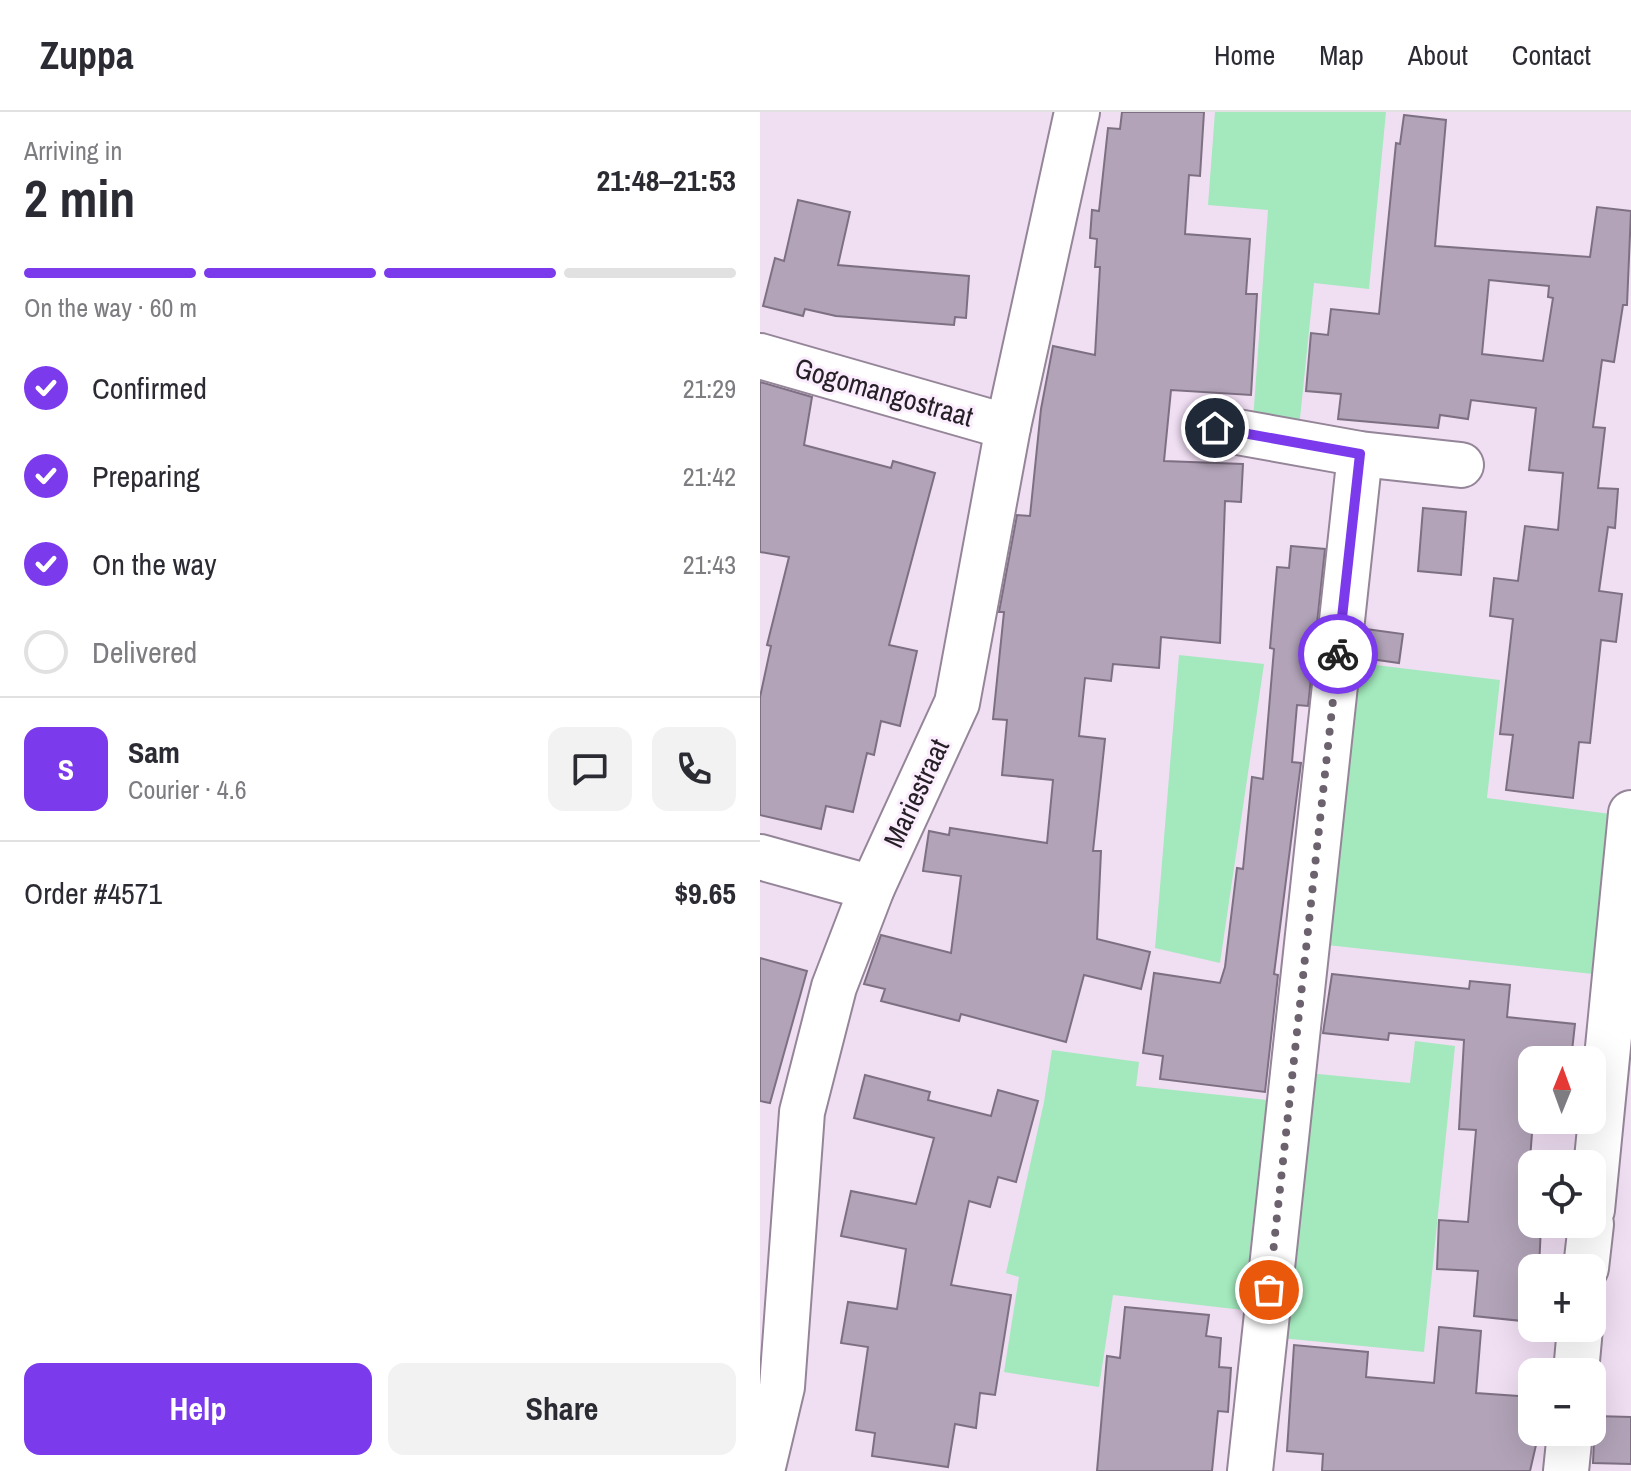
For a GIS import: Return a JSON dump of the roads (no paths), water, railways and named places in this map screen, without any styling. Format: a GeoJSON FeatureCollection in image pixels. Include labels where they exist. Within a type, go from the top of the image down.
{"type":"FeatureCollection","features":[{"type":"Feature","properties":{"kind":"street","name":"Mariestraat"},"geometry":{"type":"LineString","coordinates":[[762,1471],[782,1387],[802,1112],[834,987],[872,888],[957,703],[1008,427],[1077,112]]}},
{"type":"Feature","properties":{"kind":"street","name":"Gogomangostraat"},"geometry":{"type":"LineString","coordinates":[[760,356],[1008,427]]}},
{"type":"Feature","properties":{"kind":"street"},"geometry":{"type":"LineString","coordinates":[[1215,428],[1360,454],[1461,465]]}},
{"type":"Feature","properties":{"kind":"street"},"geometry":{"type":"LineString","coordinates":[[1250,1471],[1360,454]]}},
{"type":"Feature","properties":{"kind":"street"},"geometry":{"type":"LineString","coordinates":[[1598,1150],[1631,813]]}},
{"type":"Feature","properties":{"kind":"street"},"geometry":{"type":"LineString","coordinates":[[760,857],[872,888]]}},
{"type":"Feature","properties":{"kind":"street"},"geometry":{"type":"LineString","coordinates":[[1566,1471],[1569,1446]]}}]}
